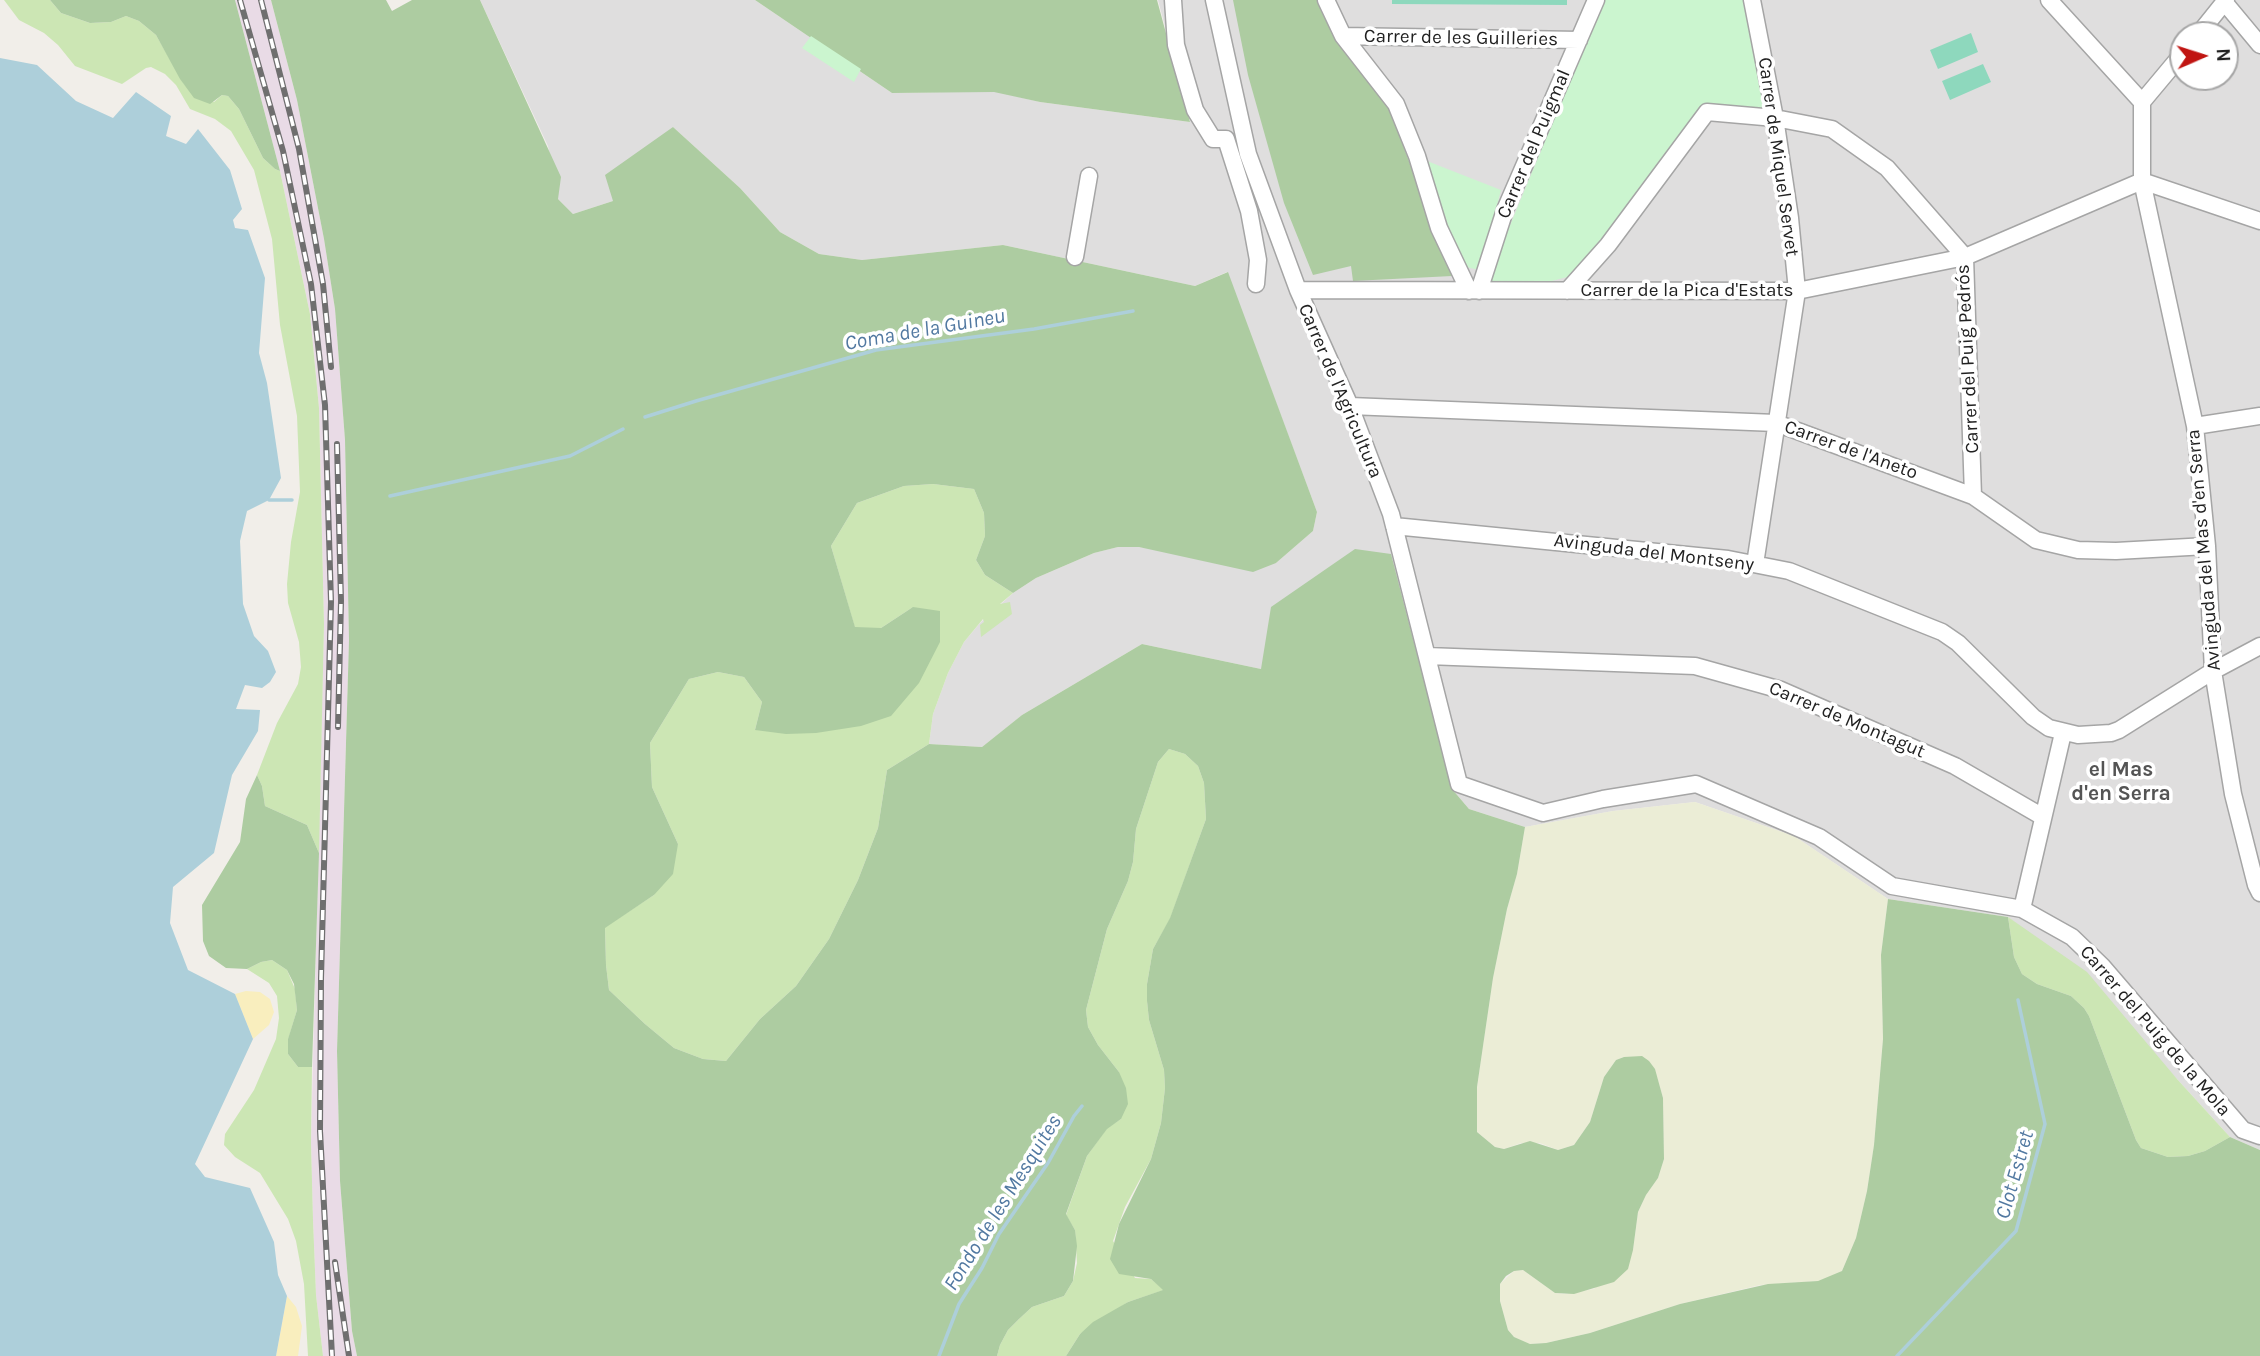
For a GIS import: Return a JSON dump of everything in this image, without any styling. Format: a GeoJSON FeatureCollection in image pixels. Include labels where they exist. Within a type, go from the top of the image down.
{"type":"FeatureCollection","features":[{"type":"Feature","properties":{"kind":"street"},"geometry":{"type":"LineString","coordinates":[[1173,0],[1176,45],[1195,110],[1213,139],[1226,139],[1249,212],[1258,260],[1256,284]]}},
{"type":"Feature","properties":{"kind":"street","name":"Carrer de l'Agricultura"},"geometry":{"type":"LineString","coordinates":[[1214,0],[1248,154],[1298,290],[1350,406],[1394,526],[1459,784]]}},
{"type":"Feature","properties":{"kind":"street"},"geometry":{"type":"LineString","coordinates":[[1326,0],[1343,36],[1396,104],[1417,156],[1439,228],[1474,291]]}},
{"type":"Feature","properties":{"kind":"street","name":"Carrer del Puigmal"},"geometry":{"type":"LineString","coordinates":[[1474,291],[1505,210],[1596,0]]}},
{"type":"Feature","properties":{"kind":"street","name":"Carrer de Miquel Servet"},"geometry":{"type":"LineString","coordinates":[[1752,0],[1775,118],[1790,218],[1797,291],[1755,564]]}},
{"type":"Feature","properties":{"kind":"street"},"geometry":{"type":"LineString","coordinates":[[2049,0],[2142,103],[2169,70]]}},
{"type":"Feature","properties":{"kind":"street"},"geometry":{"type":"LineString","coordinates":[[2209,21],[2225,2],[2260,45]]}},
{"type":"Feature","properties":{"kind":"street","name":"Carrer de les Guilleries"},"geometry":{"type":"LineString","coordinates":[[1343,36],[1579,40]]}},
{"type":"Feature","properties":{"kind":"street","name":"Avinguda del Mas d'en Serra"},"geometry":{"type":"LineString","coordinates":[[2142,103],[2142,181],[2195,426],[2207,545],[2213,671],[2233,794],[2260,893]]}},
{"type":"Feature","properties":{"kind":"street","name":"Carrer del Puig Pedrós"},"geometry":{"type":"LineString","coordinates":[[1567,291],[1608,244],[1707,112],[1775,118],[1832,129],[1887,168],[1965,257],[1973,496]]}},
{"type":"Feature","properties":{"kind":"street"},"geometry":{"type":"LineString","coordinates":[[1075,257],[1089,176]]}},
{"type":"Feature","properties":{"kind":"street"},"geometry":{"type":"LineString","coordinates":[[2142,181],[2260,221]]}},
{"type":"Feature","properties":{"kind":"street","name":"Carrer de la Pica d'Estats"},"geometry":{"type":"LineString","coordinates":[[1298,290],[1797,291],[1965,257],[2142,181]]}},
{"type":"Feature","properties":{"kind":"street","name":"Carrer de l'Aneto"},"geometry":{"type":"LineString","coordinates":[[1350,406],[1776,423],[1973,496],[2036,540],[2078,550],[2116,551],[2207,545]]}},
{"type":"Feature","properties":{"kind":"street"},"geometry":{"type":"LineString","coordinates":[[2195,426],[2260,416]]}},
{"type":"Feature","properties":{"kind":"street","name":"Avinguda del Montseny"},"geometry":{"type":"LineString","coordinates":[[1394,526],[1728,559],[1815,580],[1942,632],[1958,643],[2033,717],[2049,728],[2063,733],[2095,735],[2119,730],[2213,671],[2260,646]]}},
{"type":"Feature","properties":{"kind":"street","name":"Carrer de Montagut"},"geometry":{"type":"LineString","coordinates":[[1427,656],[1695,666],[1782,690],[1856,722],[1955,766],[2043,817]]}},
{"type":"Feature","properties":{"kind":"street"},"geometry":{"type":"LineString","coordinates":[[2022,909],[2063,733]]}},
{"type":"Feature","properties":{"kind":"street","name":"Carrer del Puig de la Mola"},"geometry":{"type":"LineString","coordinates":[[1459,784],[1543,813],[1603,799],[1696,784],[1819,837],[1892,886],[2022,909],[2072,937],[2102,967],[2243,1130],[2260,1136]]}},
{"type":"Feature","properties":{"kind":"shaded area"},"geometry":{"type":"Polygon","coordinates":[[[235,0],[271,0],[297,100],[335,309],[345,440],[349,640],[337,1051],[340,1181],[352,1331],[357,1356],[323,1356],[316,1295],[311,1143],[324,624],[319,408],[310,314],[280,171],[235,0]]]}},
{"type":"Feature","properties":{"kind":"shaded area"},"geometry":{"type":"Polygon","coordinates":[[[480,0],[755,0],[892,93],[994,91],[1040,102],[1190,122],[1158,0],[2260,0],[2260,1150],[2230,1137],[2177,1079],[2008,917],[1888,899],[1794,836],[1695,802],[1613,811],[1525,827],[1469,809],[1452,789],[1261,669],[1142,644],[1022,715],[982,747],[929,744],[933,714],[948,673],[964,642],[980,623],[1013,593],[1036,578],[1094,553],[1118,547],[1139,547],[1276,563],[1313,531],[1317,512],[1227,272],[1195,286],[1003,245],[862,260],[819,254],[780,232],[740,188],[673,127],[613,201],[573,214],[558,199],[548,146],[480,0]]]}},
{"type":"Feature","properties":{"kind":"green space"},"geometry":{"type":"Polygon","coordinates":[[[4,0],[50,0],[61,13],[90,23],[111,22],[126,16],[139,21],[156,35],[184,84],[214,102],[222,95],[228,96],[239,109],[263,158],[280,171],[310,314],[319,408],[324,624],[319,853],[307,825],[265,806],[257,775],[277,723],[298,684],[301,667],[299,642],[288,603],[287,584],[300,492],[297,416],[280,325],[272,239],[254,170],[231,131],[215,119],[190,109],[176,85],[165,74],[151,67],[146,68],[122,84],[75,66],[44,33],[19,20],[4,0]]]}},
{"type":"Feature","properties":{"kind":"green space"},"geometry":{"type":"Polygon","coordinates":[[[50,0],[235,0],[280,171],[263,158],[239,109],[228,96],[222,95],[210,104],[194,98],[180,79],[156,35],[139,21],[126,16],[111,22],[90,23],[61,13],[50,0]]]}},
{"type":"Feature","properties":{"kind":"green space"},"geometry":{"type":"Polygon","coordinates":[[[271,0],[386,0],[392,11],[412,0],[480,0],[561,177],[558,199],[573,214],[613,201],[605,175],[673,127],[740,188],[780,232],[819,254],[862,260],[1003,245],[1195,286],[1228,272],[1317,512],[1313,531],[1276,563],[1253,572],[1139,547],[1118,547],[1094,553],[1036,578],[1013,593],[985,575],[976,560],[985,536],[984,513],[974,489],[933,484],[904,486],[857,503],[831,546],[855,627],[881,628],[913,607],[940,611],[940,642],[919,683],[891,716],[861,726],[816,733],[786,734],[755,730],[762,702],[744,677],[718,672],[689,679],[650,743],[652,787],[678,844],[673,874],[654,895],[605,928],[609,990],[674,1048],[703,1059],[726,1061],[760,1019],[796,986],[829,939],[858,880],[878,828],[887,770],[929,744],[982,747],[1022,715],[1142,644],[1261,669],[1271,607],[1355,549],[1391,554],[1452,789],[1469,809],[1525,827],[1493,978],[1477,1087],[1477,1132],[1495,1147],[1504,1149],[1530,1141],[1558,1150],[1574,1145],[1590,1122],[1604,1077],[1616,1060],[1624,1057],[1642,1056],[1649,1061],[1655,1069],[1663,1098],[1664,1159],[1658,1178],[1638,1212],[1628,1269],[1614,1282],[1574,1294],[1555,1293],[1523,1270],[1514,1271],[1500,1284],[1500,1301],[1508,1330],[1514,1337],[1530,1344],[1546,1343],[1590,1333],[1680,1304],[1768,1284],[1818,1281],[1842,1271],[1856,1238],[1874,1145],[1883,1039],[1881,955],[1888,899],[2008,917],[2014,957],[2022,974],[2037,984],[2071,996],[2089,1016],[2141,1148],[2168,1157],[2188,1156],[2205,1151],[2230,1137],[2260,1150],[2260,1356],[1066,1356],[1080,1334],[1093,1322],[1128,1302],[1163,1290],[1151,1279],[1119,1274],[1110,1259],[1119,1224],[1151,1159],[1161,1123],[1164,1070],[1149,1020],[1147,1001],[1153,949],[1170,918],[1206,819],[1204,783],[1198,766],[1185,754],[1169,749],[1158,762],[1136,829],[1128,881],[1107,929],[1086,1010],[1088,1027],[1119,1072],[1126,1088],[1128,1104],[1121,1119],[1107,1129],[1087,1156],[1066,1214],[1075,1230],[1077,1246],[1073,1281],[1064,1296],[1032,1307],[1019,1319],[1008,1330],[997,1356],[357,1356],[352,1331],[340,1181],[337,1051],[349,640],[345,440],[335,309],[324,239],[297,100],[271,0]]]}},
{"type":"Feature","properties":{"kind":"green space"},"geometry":{"type":"Polygon","coordinates":[[[755,0],[1157,0],[1190,122],[1040,102],[994,92],[892,93],[755,0]]]}},
{"type":"Feature","properties":{"kind":"green space"},"geometry":{"type":"Polygon","coordinates":[[[1233,0],[1319,0],[1393,108],[1404,148],[1452,276],[1353,281],[1351,266],[1313,275],[1284,203],[1248,75],[1233,0]]]}},
{"type":"Feature","properties":{"kind":"green space"},"geometry":{"type":"Polygon","coordinates":[[[1392,0],[1567,0],[1567,5],[1392,4],[1392,0]]]}},
{"type":"Feature","properties":{"kind":"green space"},"geometry":{"type":"Polygon","coordinates":[[[1603,0],[1743,0],[1764,109],[1705,103],[1575,275],[1540,284],[1490,286],[1487,281],[1603,0]]]}},
{"type":"Feature","properties":{"kind":"green space"},"geometry":{"type":"Polygon","coordinates":[[[1971,33],[1978,52],[1938,69],[1930,50],[1971,33]]]}},
{"type":"Feature","properties":{"kind":"green space"},"geometry":{"type":"Polygon","coordinates":[[[811,36],[861,69],[854,82],[802,48],[811,36]]]}},
{"type":"Feature","properties":{"kind":"green space"},"geometry":{"type":"Polygon","coordinates":[[[1983,64],[1991,82],[1950,100],[1942,81],[1983,64]]]}},
{"type":"Feature","properties":{"kind":"green space"},"geometry":{"type":"Polygon","coordinates":[[[1427,161],[1501,190],[1480,270],[1461,266],[1427,161]]]}},
{"type":"Feature","properties":{"kind":"green space"},"geometry":{"type":"Polygon","coordinates":[[[933,484],[974,489],[984,513],[985,536],[976,560],[985,575],[1013,593],[1000,604],[1010,602],[1012,614],[981,637],[980,625],[984,622],[983,619],[964,642],[948,673],[933,714],[929,744],[887,770],[878,828],[858,880],[829,939],[796,986],[760,1019],[726,1061],[703,1059],[674,1048],[609,990],[606,965],[605,927],[654,895],[678,844],[652,787],[650,743],[689,679],[718,672],[744,677],[762,702],[755,730],[913,607],[881,628],[855,628],[831,546],[857,503],[904,486],[933,484]]]}},
{"type":"Feature","properties":{"kind":"green space"},"geometry":{"type":"Polygon","coordinates":[[[1169,749],[1185,754],[1198,766],[1204,783],[1206,819],[1170,919],[1153,949],[1147,1001],[1149,1020],[1164,1070],[1161,1123],[1151,1159],[1125,1207],[1113,1241],[1135,1278],[1151,1279],[1164,1290],[1128,1302],[1080,1334],[1066,1356],[997,1356],[1008,1330],[1019,1319],[1032,1307],[1064,1296],[1073,1281],[1077,1263],[1075,1230],[1066,1215],[1087,1156],[1107,1128],[1121,1119],[1119,1072],[1088,1027],[1086,1010],[1107,929],[1128,881],[1136,829],[1158,762],[1169,749]]]}},
{"type":"Feature","properties":{"kind":"green space"},"geometry":{"type":"Polygon","coordinates":[[[257,775],[265,806],[307,825],[319,853],[312,1067],[298,1067],[288,1054],[288,1039],[297,1010],[294,984],[287,970],[272,960],[247,969],[226,968],[209,956],[203,941],[202,905],[240,842],[246,799],[257,775]]]}},
{"type":"Feature","properties":{"kind":"green space"},"geometry":{"type":"Polygon","coordinates":[[[1695,802],[1794,836],[1888,899],[1881,955],[1883,1039],[1874,1145],[1856,1238],[1842,1271],[1835,1276],[1818,1281],[1760,1285],[1680,1304],[1590,1333],[1530,1344],[1514,1337],[1508,1330],[1500,1301],[1500,1284],[1514,1271],[1523,1270],[1555,1293],[1594,1289],[1633,1250],[1638,1212],[1658,1178],[1664,1159],[1663,1098],[1657,1077],[1624,1057],[1616,1060],[1604,1077],[1590,1122],[1574,1145],[1558,1150],[1540,1143],[1521,1143],[1504,1149],[1495,1147],[1477,1132],[1477,1087],[1493,978],[1525,827],[1613,811],[1695,802]]]}},
{"type":"Feature","properties":{"kind":"green space"},"geometry":{"type":"Polygon","coordinates":[[[2008,917],[2087,972],[2230,1137],[2205,1151],[2188,1156],[2168,1157],[2141,1148],[2089,1016],[2071,996],[2037,984],[2022,974],[2014,957],[2008,917]]]}},
{"type":"Feature","properties":{"kind":"green space"},"geometry":{"type":"Polygon","coordinates":[[[272,960],[287,970],[295,989],[297,1010],[288,1040],[288,1054],[298,1067],[312,1067],[313,1220],[316,1295],[323,1356],[308,1356],[304,1284],[296,1241],[288,1219],[260,1173],[235,1157],[224,1145],[225,1134],[254,1090],[276,1039],[279,1018],[277,996],[269,983],[247,969],[272,960]]]}},
{"type":"Feature","properties":{"kind":"sand"},"geometry":{"type":"Polygon","coordinates":[[[246,991],[260,992],[270,999],[274,1012],[269,1025],[253,1039],[235,994],[246,991]]]}},
{"type":"Feature","properties":{"kind":"sand"},"geometry":{"type":"Polygon","coordinates":[[[287,1296],[296,1307],[302,1326],[298,1356],[276,1356],[287,1296]]]}},
{"type":"Feature","properties":{"kind":"water"},"geometry":{"type":"Polygon","coordinates":[[[0,58],[37,65],[76,101],[113,118],[136,92],[171,116],[166,136],[186,144],[198,129],[230,170],[242,209],[233,220],[235,228],[248,230],[265,278],[259,353],[267,383],[281,478],[269,500],[247,511],[240,541],[243,604],[254,636],[268,651],[276,672],[262,688],[245,685],[236,709],[260,710],[258,731],[232,775],[214,853],[173,887],[170,923],[188,970],[235,994],[253,1039],[195,1164],[205,1177],[250,1188],[274,1242],[278,1275],[287,1296],[276,1356],[0,1356],[0,58]]]}},
{"type":"Feature","properties":{"kind":"waterway","name":"Coma de la Guineu"},"geometry":{"type":"LineString","coordinates":[[645,417],[876,350],[1034,329],[1133,311]]}},
{"type":"Feature","properties":{"kind":"waterway","name":"Coma de la Guineu"},"geometry":{"type":"LineString","coordinates":[[390,496],[570,456],[623,429]]}},
{"type":"Feature","properties":{"kind":"waterway","name":"Coma de la Guineu"},"geometry":{"type":"LineString","coordinates":[[269,500],[292,500]]}},
{"type":"Feature","properties":{"kind":"waterway","name":"Clot Estret"},"geometry":{"type":"LineString","coordinates":[[1897,1356],[2016,1231],[2045,1124],[2018,1000]]}},
{"type":"Feature","properties":{"kind":"waterway","name":"Fondo de les Mesquites"},"geometry":{"type":"LineString","coordinates":[[939,1356],[959,1304],[982,1268],[999,1234],[1048,1163],[1082,1106]]}},
{"type":"Feature","properties":{"kind":"railway"},"geometry":{"type":"LineString","coordinates":[[240,0],[283,151],[311,284],[325,405],[331,602],[321,978],[320,1131],[332,1356]]}},
{"type":"Feature","properties":{"kind":"railway"},"geometry":{"type":"LineString","coordinates":[[261,0],[299,149],[323,284],[331,367]]}},
{"type":"Feature","properties":{"kind":"railway"},"geometry":{"type":"LineString","coordinates":[[337,444],[341,601],[338,727]]}},
{"type":"Feature","properties":{"kind":"railway"},"geometry":{"type":"LineString","coordinates":[[335,1262],[349,1356]]}},
{"type":"Feature","properties":{"kind":"district","name":"el Mas d'en Serra"},"geometry":{"type":"Point","coordinates":[2121,782]}}]}
